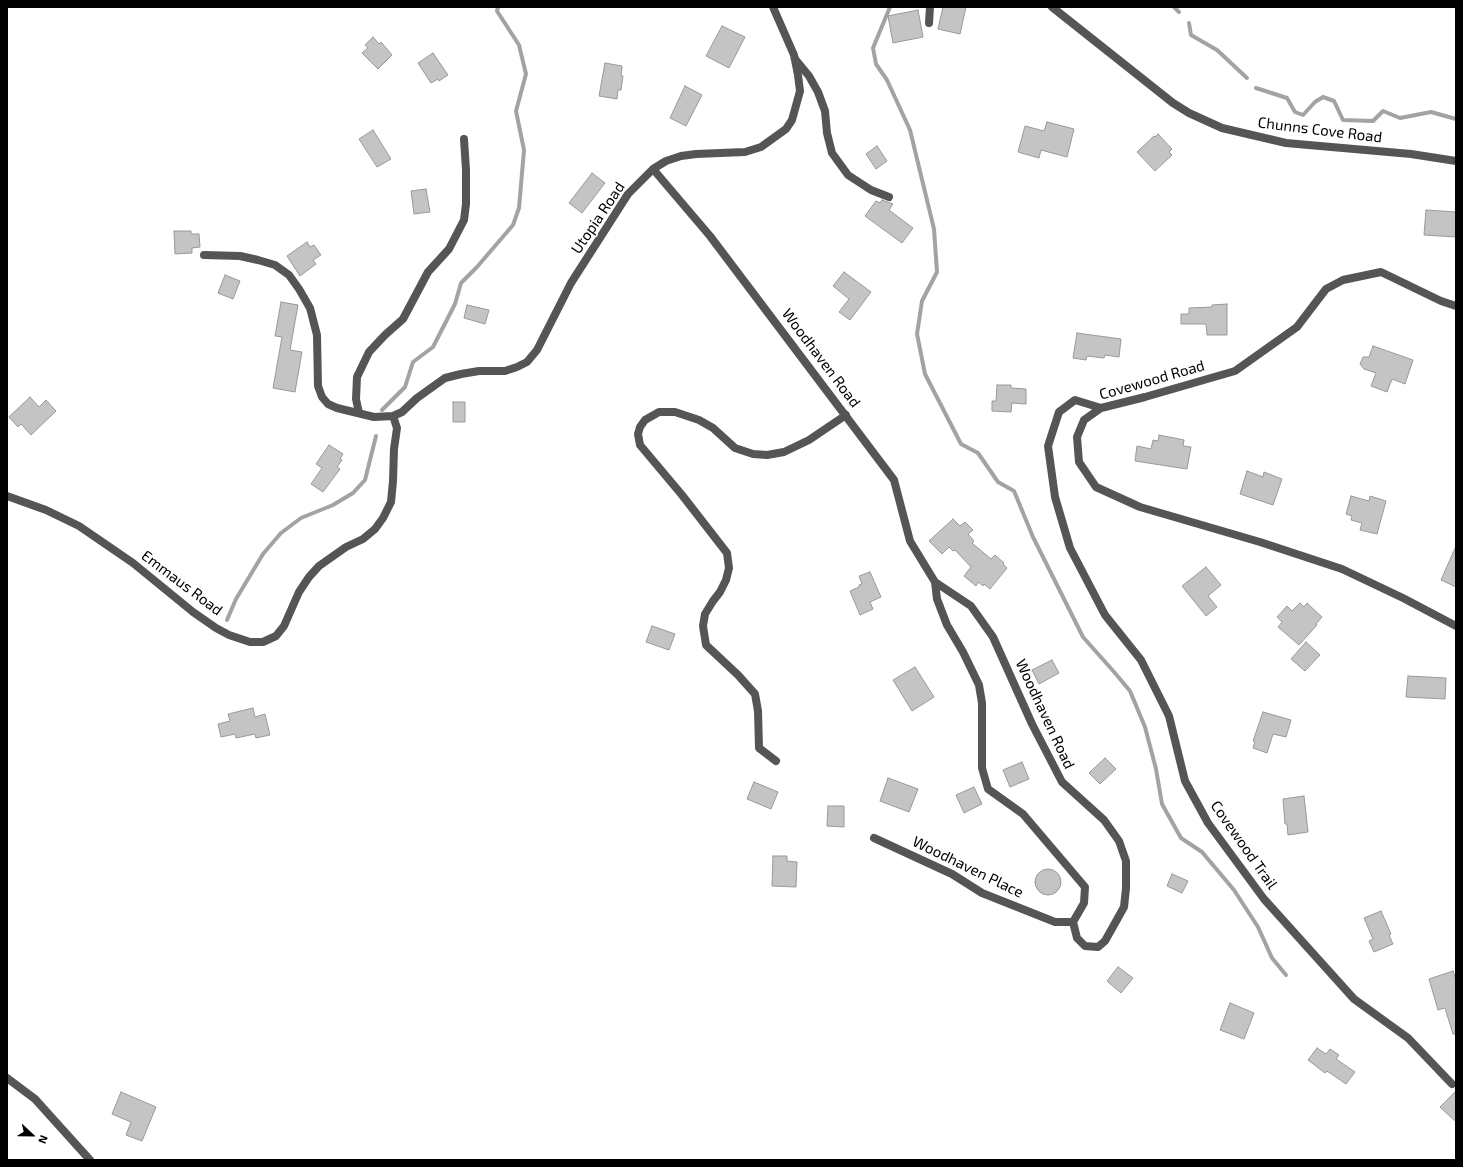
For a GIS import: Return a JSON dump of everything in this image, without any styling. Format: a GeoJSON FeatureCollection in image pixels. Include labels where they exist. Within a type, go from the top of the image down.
{"type":"FeatureCollection","features":[{"type":"Feature","properties":{"kind":"street","name":"Utopia Road"},"geometry":{"type":"LineString","coordinates":[[393,416],[402,412],[417,398],[445,378],[479,371],[505,371],[517,368],[527,362],[540,345],[571,283],[628,194],[652,169],[666,161],[681,156],[745,152],[761,147],[786,129],[792,120],[800,91],[795,59],[773,7]]}},
{"type":"Feature","properties":{"kind":"street"},"geometry":{"type":"LineString","coordinates":[[929,23],[930,7]]}},
{"type":"Feature","properties":{"kind":"street","name":"Chunns Cove Road"},"geometry":{"type":"LineString","coordinates":[[1052,7],[1173,103],[1189,113],[1222,128],[1286,142],[1411,154],[1456,161]]}},
{"type":"Feature","properties":{"kind":"street"},"geometry":{"type":"LineString","coordinates":[[795,59],[809,76],[818,92],[825,111],[832,153],[848,175],[871,190],[889,197]]}},
{"type":"Feature","properties":{"kind":"street"},"geometry":{"type":"LineString","coordinates":[[359,413],[356,399],[357,377],[369,352],[403,319],[428,272],[449,249],[464,220],[466,204],[464,139]]}},
{"type":"Feature","properties":{"kind":"street","name":"Woodhaven Road"},"geometry":{"type":"LineString","coordinates":[[652,169],[710,236],[894,480],[910,541],[935,582],[937,599],[946,625],[963,652],[979,685],[982,703],[982,768],[988,789],[1023,814],[1084,887],[1084,903],[1073,922],[1076,938],[1085,946],[1098,947],[1104,941],[1124,907],[1126,861],[1119,841],[1104,820],[1062,782],[1032,724],[993,637],[971,606],[935,582]]}},
{"type":"Feature","properties":{"kind":"street"},"geometry":{"type":"LineString","coordinates":[[204,255],[240,256],[258,260],[275,265],[288,275],[299,289],[310,308],[317,335],[318,386],[322,397],[328,404],[337,408],[374,417],[393,416]]}},
{"type":"Feature","properties":{"kind":"street","name":"Covewood Road"},"geometry":{"type":"LineString","coordinates":[[1456,306],[1441,301],[1381,272],[1343,280],[1326,289],[1297,327],[1235,371],[1101,408],[1084,420],[1077,437],[1079,462],[1096,487],[1140,507],[1260,542],[1342,569],[1404,598],[1456,626]]}},
{"type":"Feature","properties":{"kind":"street","name":"Covewood Trail"},"geometry":{"type":"LineString","coordinates":[[1101,408],[1075,400],[1059,412],[1048,446],[1055,497],[1070,548],[1105,615],[1141,660],[1169,716],[1185,781],[1208,823],[1264,899],[1354,999],[1408,1038],[1452,1084]]}},
{"type":"Feature","properties":{"kind":"street"},"geometry":{"type":"LineString","coordinates":[[776,761],[760,748],[757,706],[754,694],[738,675],[706,645],[703,626],[705,614],[720,592],[726,580],[728,568],[727,553],[682,495],[640,445],[638,434],[642,424],[652,416],[659,412],[675,412],[699,420],[713,428],[735,448],[753,454],[767,455],[784,452],[809,440],[846,415]]}},
{"type":"Feature","properties":{"kind":"street","name":"Emmaus Road"},"geometry":{"type":"LineString","coordinates":[[7,496],[46,510],[79,526],[133,563],[193,612],[216,628],[250,642],[263,642],[276,636],[284,626],[299,592],[309,577],[319,566],[346,547],[363,539],[375,529],[383,518],[391,502],[394,449],[397,428],[393,416]]}},
{"type":"Feature","properties":{"kind":"street","name":"Woodhaven Place"},"geometry":{"type":"LineString","coordinates":[[874,838],[952,874],[982,893],[1055,922],[1073,922]]}},
{"type":"Feature","properties":{"kind":"street"},"geometry":{"type":"LineString","coordinates":[[7,1078],[35,1099],[90,1160]]}},
{"type":"Feature","properties":{"kind":"building"},"geometry":{"type":"Polygon","coordinates":[[[943,7],[966,7],[960,34],[938,29],[943,7]]]}},
{"type":"Feature","properties":{"kind":"building"},"geometry":{"type":"Polygon","coordinates":[[[918,10],[923,37],[893,43],[888,16],[918,10]]]}},
{"type":"Feature","properties":{"kind":"building"},"geometry":{"type":"Polygon","coordinates":[[[722,26],[745,37],[729,68],[706,56],[722,26]]]}},
{"type":"Feature","properties":{"kind":"building"},"geometry":{"type":"Polygon","coordinates":[[[373,37],[379,44],[381,42],[392,55],[378,69],[362,53],[368,48],[365,45],[373,37]]]}},
{"type":"Feature","properties":{"kind":"building"},"geometry":{"type":"Polygon","coordinates":[[[433,53],[448,75],[439,81],[438,79],[431,83],[418,63],[433,53]]]}},
{"type":"Feature","properties":{"kind":"building"},"geometry":{"type":"Polygon","coordinates":[[[605,63],[622,66],[621,76],[623,76],[621,90],[618,90],[617,99],[599,96],[605,63]]]}},
{"type":"Feature","properties":{"kind":"building"},"geometry":{"type":"Polygon","coordinates":[[[685,86],[702,95],[686,126],[670,118],[685,86]]]}},
{"type":"Feature","properties":{"kind":"building"},"geometry":{"type":"Polygon","coordinates":[[[1047,122],[1074,129],[1067,157],[1041,150],[1039,158],[1018,152],[1025,126],[1044,131],[1047,122]]]}},
{"type":"Feature","properties":{"kind":"building"},"geometry":{"type":"Polygon","coordinates":[[[373,130],[391,159],[377,167],[359,139],[373,130]]]}},
{"type":"Feature","properties":{"kind":"building"},"geometry":{"type":"Polygon","coordinates":[[[1158,134],[1172,149],[1169,152],[1172,155],[1155,171],[1137,152],[1158,134]]]}},
{"type":"Feature","properties":{"kind":"building"},"geometry":{"type":"Polygon","coordinates":[[[877,146],[887,161],[876,169],[866,154],[877,146]]]}},
{"type":"Feature","properties":{"kind":"building"},"geometry":{"type":"Polygon","coordinates":[[[592,173],[605,183],[582,213],[569,203],[592,173]]]}},
{"type":"Feature","properties":{"kind":"building"},"geometry":{"type":"Polygon","coordinates":[[[426,189],[430,212],[414,214],[411,191],[426,189]]]}},
{"type":"Feature","properties":{"kind":"building"},"geometry":{"type":"Polygon","coordinates":[[[882,200],[893,204],[889,210],[913,228],[902,243],[865,216],[876,201],[880,203],[882,200]]]}},
{"type":"Feature","properties":{"kind":"building"},"geometry":{"type":"Polygon","coordinates":[[[1426,210],[1456,212],[1456,237],[1424,235],[1426,210]]]}},
{"type":"Feature","properties":{"kind":"building"},"geometry":{"type":"Polygon","coordinates":[[[174,231],[191,231],[191,234],[199,234],[200,247],[192,248],[192,253],[175,254],[174,231]]]}},
{"type":"Feature","properties":{"kind":"building"},"geometry":{"type":"Polygon","coordinates":[[[307,242],[310,247],[314,245],[321,255],[313,260],[316,264],[300,276],[287,256],[307,242]]]}},
{"type":"Feature","properties":{"kind":"building"},"geometry":{"type":"Polygon","coordinates":[[[844,272],[871,292],[850,320],[839,312],[849,299],[833,286],[844,272]]]}},
{"type":"Feature","properties":{"kind":"building"},"geometry":{"type":"Polygon","coordinates":[[[225,275],[240,281],[233,299],[218,293],[225,275]]]}},
{"type":"Feature","properties":{"kind":"building"},"geometry":{"type":"Polygon","coordinates":[[[281,302],[298,305],[290,350],[302,352],[295,392],[273,388],[282,337],[275,336],[281,302]]]}},
{"type":"Feature","properties":{"kind":"building"},"geometry":{"type":"Polygon","coordinates":[[[1227,304],[1227,335],[1207,335],[1206,324],[1181,324],[1181,314],[1189,314],[1189,308],[1212,307],[1212,305],[1227,304]]]}},
{"type":"Feature","properties":{"kind":"building"},"geometry":{"type":"Polygon","coordinates":[[[467,305],[489,310],[485,324],[464,318],[467,305]]]}},
{"type":"Feature","properties":{"kind":"building"},"geometry":{"type":"Polygon","coordinates":[[[1077,333],[1121,339],[1119,357],[1105,355],[1104,358],[1087,356],[1086,360],[1073,358],[1077,333]]]}},
{"type":"Feature","properties":{"kind":"building"},"geometry":{"type":"Polygon","coordinates":[[[1373,346],[1413,360],[1405,384],[1392,379],[1387,392],[1371,386],[1376,373],[1364,369],[1360,364],[1363,357],[1369,357],[1373,346]]]}},
{"type":"Feature","properties":{"kind":"building"},"geometry":{"type":"Polygon","coordinates":[[[997,385],[1011,385],[1011,388],[1026,389],[1026,404],[1012,403],[1011,412],[992,411],[992,401],[996,401],[997,385]]]}},
{"type":"Feature","properties":{"kind":"building"},"geometry":{"type":"Polygon","coordinates":[[[30,397],[39,407],[46,400],[56,411],[31,435],[21,424],[18,427],[9,417],[30,397]]]}},
{"type":"Feature","properties":{"kind":"building"},"geometry":{"type":"Polygon","coordinates":[[[453,402],[465,402],[465,422],[453,422],[453,402]]]}},
{"type":"Feature","properties":{"kind":"building"},"geometry":{"type":"Polygon","coordinates":[[[1159,435],[1184,440],[1183,446],[1191,447],[1187,469],[1135,461],[1137,446],[1151,449],[1153,440],[1158,441],[1159,435]]]}},
{"type":"Feature","properties":{"kind":"building"},"geometry":{"type":"Polygon","coordinates":[[[329,445],[343,454],[340,459],[342,460],[337,467],[340,469],[323,492],[311,484],[322,468],[316,464],[329,445]]]}},
{"type":"Feature","properties":{"kind":"building"},"geometry":{"type":"Polygon","coordinates":[[[1247,471],[1263,477],[1264,472],[1282,479],[1273,505],[1240,494],[1247,471]]]}},
{"type":"Feature","properties":{"kind":"building"},"geometry":{"type":"Polygon","coordinates":[[[1351,496],[1369,501],[1370,496],[1386,501],[1377,534],[1360,530],[1362,523],[1351,520],[1352,516],[1346,514],[1351,496]]]}},
{"type":"Feature","properties":{"kind":"building"},"geometry":{"type":"Polygon","coordinates":[[[953,519],[960,526],[965,522],[973,530],[968,534],[974,541],[972,543],[991,559],[995,555],[1007,568],[990,589],[984,584],[983,586],[978,582],[976,586],[964,576],[971,567],[955,550],[953,551],[949,547],[942,554],[929,541],[953,519]]]}},
{"type":"Feature","properties":{"kind":"building"},"geometry":{"type":"Polygon","coordinates":[[[1456,546],[1456,587],[1441,580],[1456,546]]]}},
{"type":"Feature","properties":{"kind":"building"},"geometry":{"type":"Polygon","coordinates":[[[1206,567],[1221,585],[1208,596],[1217,607],[1206,616],[1182,586],[1206,567]]]}},
{"type":"Feature","properties":{"kind":"building"},"geometry":{"type":"Polygon","coordinates":[[[870,572],[881,597],[870,602],[873,609],[860,615],[850,591],[862,584],[859,576],[870,572]]]}},
{"type":"Feature","properties":{"kind":"building"},"geometry":{"type":"Polygon","coordinates":[[[1300,603],[1304,607],[1307,603],[1322,617],[1316,624],[1317,625],[1299,645],[1278,627],[1282,622],[1277,617],[1287,606],[1292,611],[1300,603]]]}},
{"type":"Feature","properties":{"kind":"building"},"geometry":{"type":"Polygon","coordinates":[[[652,626],[675,634],[669,650],[646,642],[652,626]]]}},
{"type":"Feature","properties":{"kind":"building"},"geometry":{"type":"Polygon","coordinates":[[[1306,642],[1320,655],[1305,671],[1291,659],[1306,642]]]}},
{"type":"Feature","properties":{"kind":"building"},"geometry":{"type":"Polygon","coordinates":[[[1052,660],[1059,673],[1039,684],[1032,670],[1052,660]]]}},
{"type":"Feature","properties":{"kind":"building"},"geometry":{"type":"Polygon","coordinates":[[[915,667],[934,697],[912,711],[893,680],[915,667]]]}},
{"type":"Feature","properties":{"kind":"building"},"geometry":{"type":"Polygon","coordinates":[[[1408,676],[1446,678],[1445,699],[1406,697],[1408,676]]]}},
{"type":"Feature","properties":{"kind":"building"},"geometry":{"type":"Polygon","coordinates":[[[253,708],[255,717],[265,714],[270,735],[256,738],[255,734],[236,738],[235,734],[221,737],[218,724],[230,721],[228,714],[253,708]]]}},
{"type":"Feature","properties":{"kind":"building"},"geometry":{"type":"Polygon","coordinates":[[[1263,712],[1291,720],[1286,737],[1273,734],[1267,753],[1253,748],[1255,741],[1253,741],[1263,712]]]}},
{"type":"Feature","properties":{"kind":"building"},"geometry":{"type":"Polygon","coordinates":[[[1105,758],[1116,769],[1100,784],[1089,773],[1105,758]]]}},
{"type":"Feature","properties":{"kind":"building"},"geometry":{"type":"Polygon","coordinates":[[[1022,762],[1029,779],[1010,787],[1003,770],[1022,762]]]}},
{"type":"Feature","properties":{"kind":"building"},"geometry":{"type":"Polygon","coordinates":[[[888,778],[918,789],[909,812],[880,801],[888,778]]]}},
{"type":"Feature","properties":{"kind":"building"},"geometry":{"type":"Polygon","coordinates":[[[754,782],[778,792],[771,809],[747,799],[754,782]]]}},
{"type":"Feature","properties":{"kind":"building"},"geometry":{"type":"Polygon","coordinates":[[[974,787],[982,804],[964,813],[956,795],[974,787]]]}},
{"type":"Feature","properties":{"kind":"building"},"geometry":{"type":"Polygon","coordinates":[[[1304,796],[1308,832],[1288,835],[1287,824],[1285,824],[1283,799],[1304,796]]]}},
{"type":"Feature","properties":{"kind":"building"},"geometry":{"type":"Polygon","coordinates":[[[828,806],[844,806],[844,827],[827,826],[828,806]]]}},
{"type":"Feature","properties":{"kind":"building"},"geometry":{"type":"Polygon","coordinates":[[[773,856],[787,856],[787,861],[797,862],[796,887],[772,886],[773,856]]]}},
{"type":"Feature","properties":{"kind":"building"},"geometry":{"type":"Polygon","coordinates":[[[1048,869],[1057,873],[1061,882],[1057,891],[1048,895],[1039,891],[1035,882],[1039,873],[1048,869]]]}},
{"type":"Feature","properties":{"kind":"building"},"geometry":{"type":"Polygon","coordinates":[[[1172,874],[1188,881],[1182,893],[1167,886],[1172,874]]]}},
{"type":"Feature","properties":{"kind":"building"},"geometry":{"type":"Polygon","coordinates":[[[1381,911],[1391,934],[1389,935],[1393,944],[1374,952],[1369,941],[1373,939],[1364,918],[1381,911]]]}},
{"type":"Feature","properties":{"kind":"building"},"geometry":{"type":"Polygon","coordinates":[[[1118,967],[1133,978],[1121,993],[1107,981],[1118,967]]]}},
{"type":"Feature","properties":{"kind":"building"},"geometry":{"type":"Polygon","coordinates":[[[1453,971],[1456,980],[1456,1034],[1453,1034],[1445,1008],[1438,1010],[1429,979],[1453,971]]]}},
{"type":"Feature","properties":{"kind":"building"},"geometry":{"type":"Polygon","coordinates":[[[1230,1003],[1254,1013],[1244,1039],[1220,1030],[1230,1003]]]}},
{"type":"Feature","properties":{"kind":"building"},"geometry":{"type":"Polygon","coordinates":[[[1317,1048],[1326,1054],[1330,1049],[1339,1055],[1336,1059],[1355,1072],[1346,1084],[1327,1071],[1325,1073],[1308,1060],[1317,1048]]]}},
{"type":"Feature","properties":{"kind":"building"},"geometry":{"type":"Polygon","coordinates":[[[1456,1091],[1456,1122],[1440,1107],[1456,1091]]]}},
{"type":"Feature","properties":{"kind":"building"},"geometry":{"type":"Polygon","coordinates":[[[121,1092],[156,1107],[142,1141],[126,1135],[131,1122],[112,1114],[121,1092]]]}},
{"type":"Feature","properties":{"kind":"waterway"},"geometry":{"type":"LineString","coordinates":[[382,410],[405,387],[413,362],[433,347],[455,304],[461,283],[477,267],[513,225],[519,208],[524,150],[516,111],[526,74],[519,45],[497,11],[498,7]]}},
{"type":"Feature","properties":{"kind":"waterway"},"geometry":{"type":"LineString","coordinates":[[890,7],[873,48],[876,64],[887,80],[910,130],[934,229],[937,272],[922,301],[917,334],[925,374],[961,444],[978,453],[998,482],[1014,491],[1033,537],[1083,637],[1130,691],[1145,727],[1156,769],[1162,804],[1181,838],[1202,852],[1234,890],[1258,927],[1272,958],[1286,975]]}},
{"type":"Feature","properties":{"kind":"waterway"},"geometry":{"type":"LineString","coordinates":[[1174,7],[1179,12]]}},
{"type":"Feature","properties":{"kind":"waterway"},"geometry":{"type":"LineString","coordinates":[[1189,23],[1191,35],[1217,50],[1247,78]]}},
{"type":"Feature","properties":{"kind":"waterway"},"geometry":{"type":"LineString","coordinates":[[1256,88],[1287,98],[1295,112],[1303,115],[1315,102],[1323,97],[1334,101],[1343,120],[1373,121],[1383,111],[1400,118],[1431,112],[1456,119]]}},
{"type":"Feature","properties":{"kind":"waterway"},"geometry":{"type":"LineString","coordinates":[[227,620],[236,599],[263,554],[281,533],[301,518],[333,505],[353,493],[365,480],[376,436]]}}]}
